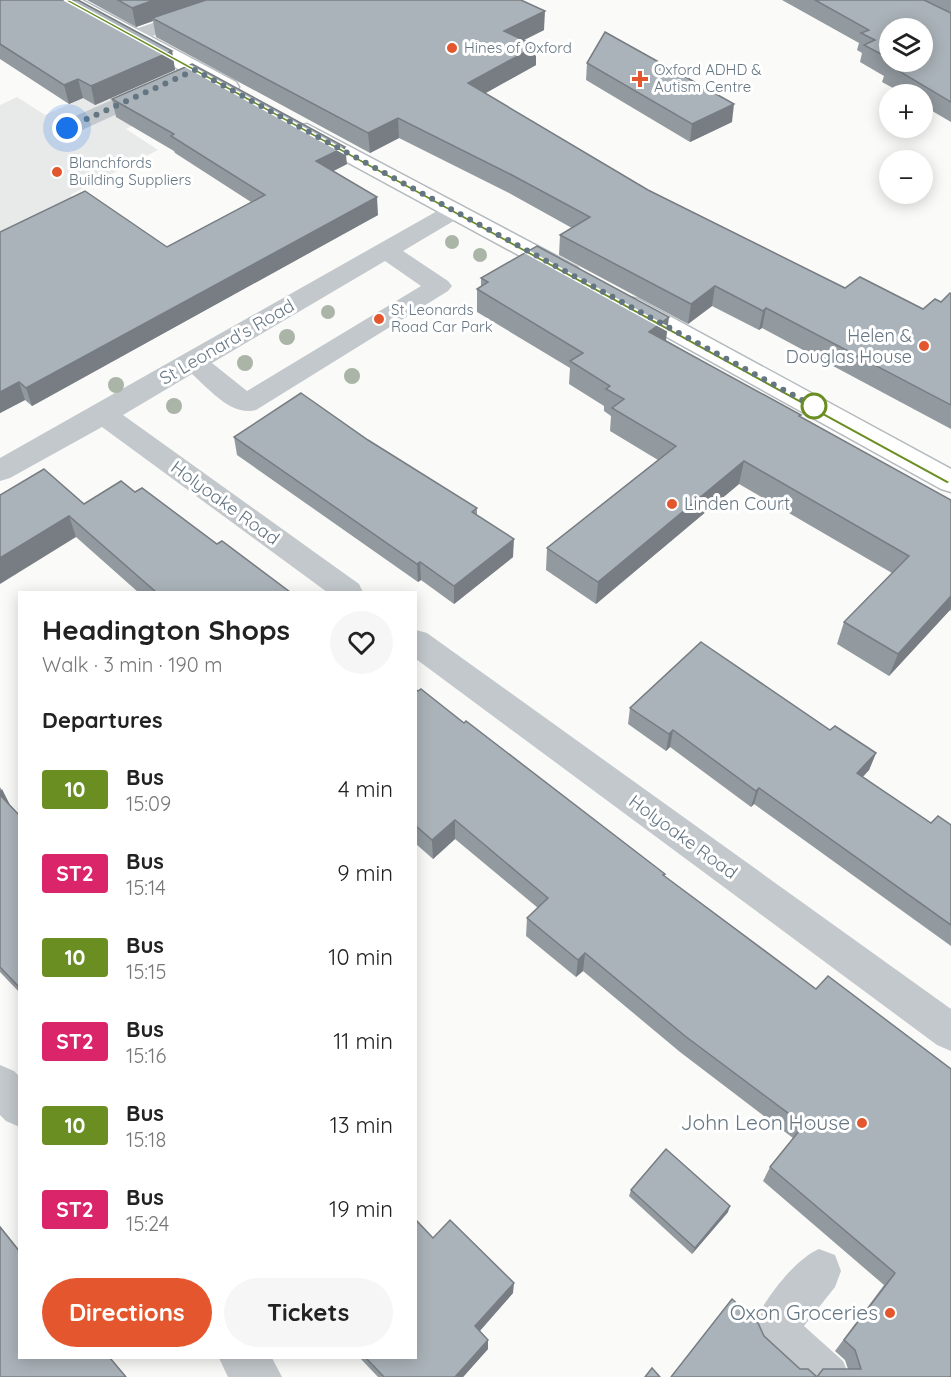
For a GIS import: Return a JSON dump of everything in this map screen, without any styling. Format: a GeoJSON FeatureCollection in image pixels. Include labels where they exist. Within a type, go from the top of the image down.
{"type":"FeatureCollection","features":[{"type":"Feature","properties":{"kind":"main road"},"geometry":{"type":"LineString","coordinates":[[68,0],[243,96]]}},
{"type":"Feature","properties":{"kind":"main road"},"geometry":{"type":"LineString","coordinates":[[292,123],[951,482]]}},
{"type":"Feature","properties":{"kind":"street"},"geometry":{"type":"LineString","coordinates":[[134,36],[237,0]]}},
{"type":"Feature","properties":{"kind":"street"},"geometry":{"type":"LineString","coordinates":[[63,130],[195,70]]}},
{"type":"Feature","properties":{"kind":"street","name":"St Leonard's Road"},"geometry":{"type":"LineString","coordinates":[[0,471],[454,211]]}},
{"type":"Feature","properties":{"kind":"street"},"geometry":{"type":"LineString","coordinates":[[192,361],[246,404],[439,286],[386,251]]}},
{"type":"Feature","properties":{"kind":"street","name":"Holyoake Road"},"geometry":{"type":"LineString","coordinates":[[103,414],[347,591]]}},
{"type":"Feature","properties":{"kind":"street","name":"Holyoake Road"},"geometry":{"type":"LineString","coordinates":[[417,643],[951,1032]]}},
{"type":"Feature","properties":{"kind":"street"},"geometry":{"type":"LineString","coordinates":[[0,1085],[18,1105]]}},
{"type":"Feature","properties":{"kind":"street"},"geometry":{"type":"LineString","coordinates":[[819,1271],[774,1329],[826,1377]]}},
{"type":"Feature","properties":{"kind":"street"},"geometry":{"type":"LineString","coordinates":[[243,1359],[259,1377]]}},
{"type":"Feature","properties":{"kind":"shaded area","name":"Blanchfords Building Suppliers"},"geometry":{"type":"Polygon","coordinates":[[[132,76],[178,102],[126,129],[158,150],[70,195],[103,218],[0,269],[0,105],[17,97],[45,115],[132,76]]]}},
{"type":"Feature","properties":{"kind":"building"},"geometry":{"type":"Polygon","coordinates":[[[0,0],[78,0],[172,51],[91,86],[78,79],[64,85],[0,44],[0,0]]]}},
{"type":"Feature","properties":{"kind":"building"},"geometry":{"type":"Polygon","coordinates":[[[118,0],[154,0],[132,8],[118,0]]]}},
{"type":"Feature","properties":{"kind":"building"},"geometry":{"type":"Polygon","coordinates":[[[206,0],[521,0],[545,11],[504,31],[536,46],[468,83],[648,190],[845,288],[860,277],[923,309],[935,299],[941,302],[950,293],[951,405],[766,308],[763,311],[715,286],[691,304],[560,235],[590,217],[510,174],[398,118],[368,133],[152,18],[206,0]]]}},
{"type":"Feature","properties":{"kind":"building"},"geometry":{"type":"Polygon","coordinates":[[[815,0],[924,0],[951,13],[951,102],[933,91],[933,84],[921,84],[900,72],[933,72],[933,18],[879,18],[879,53],[864,45],[875,40],[861,33],[869,30],[815,0]]]}},
{"type":"Feature","properties":{"kind":"building"},"geometry":{"type":"Polygon","coordinates":[[[605,32],[734,104],[692,124],[587,63],[605,32]]]}},
{"type":"Feature","properties":{"kind":"building"},"geometry":{"type":"Polygon","coordinates":[[[192,64],[345,147],[316,161],[377,197],[26,388],[19,382],[0,392],[0,232],[85,191],[167,247],[265,195],[171,136],[174,134],[112,99],[192,64]]]}},
{"type":"Feature","properties":{"kind":"building"},"geometry":{"type":"Polygon","coordinates":[[[537,246],[669,317],[649,332],[951,500],[951,596],[898,654],[844,622],[909,556],[744,461],[598,582],[547,548],[676,446],[612,408],[624,399],[606,389],[610,386],[570,361],[583,353],[477,289],[488,282],[481,278],[537,246]]]}},
{"type":"Feature","properties":{"kind":"building"},"geometry":{"type":"Polygon","coordinates":[[[301,393],[368,440],[477,508],[472,512],[514,539],[454,586],[420,562],[417,564],[234,437],[301,393]]]}},
{"type":"Feature","properties":{"kind":"building"},"geometry":{"type":"Polygon","coordinates":[[[44,469],[84,504],[121,481],[135,492],[142,488],[217,544],[222,541],[289,591],[155,591],[69,516],[0,558],[0,495],[44,469]]]}},
{"type":"Feature","properties":{"kind":"building"},"geometry":{"type":"Polygon","coordinates":[[[701,642],[830,730],[835,726],[876,753],[857,773],[931,823],[938,816],[951,825],[951,925],[759,788],[756,791],[673,730],[669,734],[630,708],[701,642]]]}},
{"type":"Feature","properties":{"kind":"building"},"geometry":{"type":"Polygon","coordinates":[[[421,689],[464,723],[466,721],[665,874],[663,875],[816,989],[828,976],[951,1069],[951,1377],[817,1377],[823,1369],[861,1369],[855,1350],[844,1340],[895,1273],[770,1167],[804,1125],[685,1036],[585,953],[578,960],[527,918],[548,898],[455,820],[432,840],[417,827],[418,691],[421,689]]]}},
{"type":"Feature","properties":{"kind":"building"},"geometry":{"type":"Polygon","coordinates":[[[0,795],[18,814],[18,986],[0,967],[0,795]]]}},
{"type":"Feature","properties":{"kind":"building"},"geometry":{"type":"Polygon","coordinates":[[[666,1149],[730,1206],[695,1248],[631,1190],[666,1149]]]}},
{"type":"Feature","properties":{"kind":"building"},"geometry":{"type":"Polygon","coordinates":[[[450,1220],[514,1283],[475,1326],[488,1340],[455,1377],[384,1377],[367,1359],[417,1359],[417,1221],[433,1238],[450,1220]]]}},
{"type":"Feature","properties":{"kind":"building"},"geometry":{"type":"Polygon","coordinates":[[[0,1227],[18,1250],[18,1359],[111,1359],[126,1377],[0,1377],[0,1227]]]}},
{"type":"Feature","properties":{"kind":"building"},"geometry":{"type":"Polygon","coordinates":[[[732,1299],[758,1323],[764,1336],[800,1369],[808,1369],[817,1377],[671,1377],[732,1299]]]}},
{"type":"Feature","properties":{"kind":"building"},"geometry":{"type":"Polygon","coordinates":[[[652,1368],[660,1377],[645,1377],[652,1368]]]}},
{"type":"Feature","properties":{"kind":"bus line","name":"10"},"geometry":{"type":"LineString","coordinates":[[68,0],[951,482]]}},
{"type":"Feature","properties":{"kind":"place","name":"Hines of Oxford"},"geometry":{"type":"Point","coordinates":[452,48]}},
{"type":"Feature","properties":{"kind":"place","name":"Oxford ADHD & Autism Centre"},"geometry":{"type":"Point","coordinates":[640,79]}},
{"type":"Feature","properties":{"kind":"place","name":"Blanchfords Building Suppliers"},"geometry":{"type":"Point","coordinates":[57,172]}},
{"type":"Feature","properties":{"kind":"place","name":"St Leonards Road Car Park"},"geometry":{"type":"Point","coordinates":[379,319]}},
{"type":"Feature","properties":{"kind":"place","name":"Helen & Douglas House"},"geometry":{"type":"Point","coordinates":[924,346]}},
{"type":"Feature","properties":{"kind":"place","name":"Linden Court"},"geometry":{"type":"Point","coordinates":[672,504]}},
{"type":"Feature","properties":{"kind":"place","name":"John Leon House"},"geometry":{"type":"Point","coordinates":[862,1123]}},
{"type":"Feature","properties":{"kind":"place","name":"Oxon Groceries"},"geometry":{"type":"Point","coordinates":[890,1313]}},
{"type":"Feature","properties":{"kind":"route"},"geometry":{"type":"LineString","coordinates":[[67,128],[195,70],[817,408],[814,406]]}}]}
